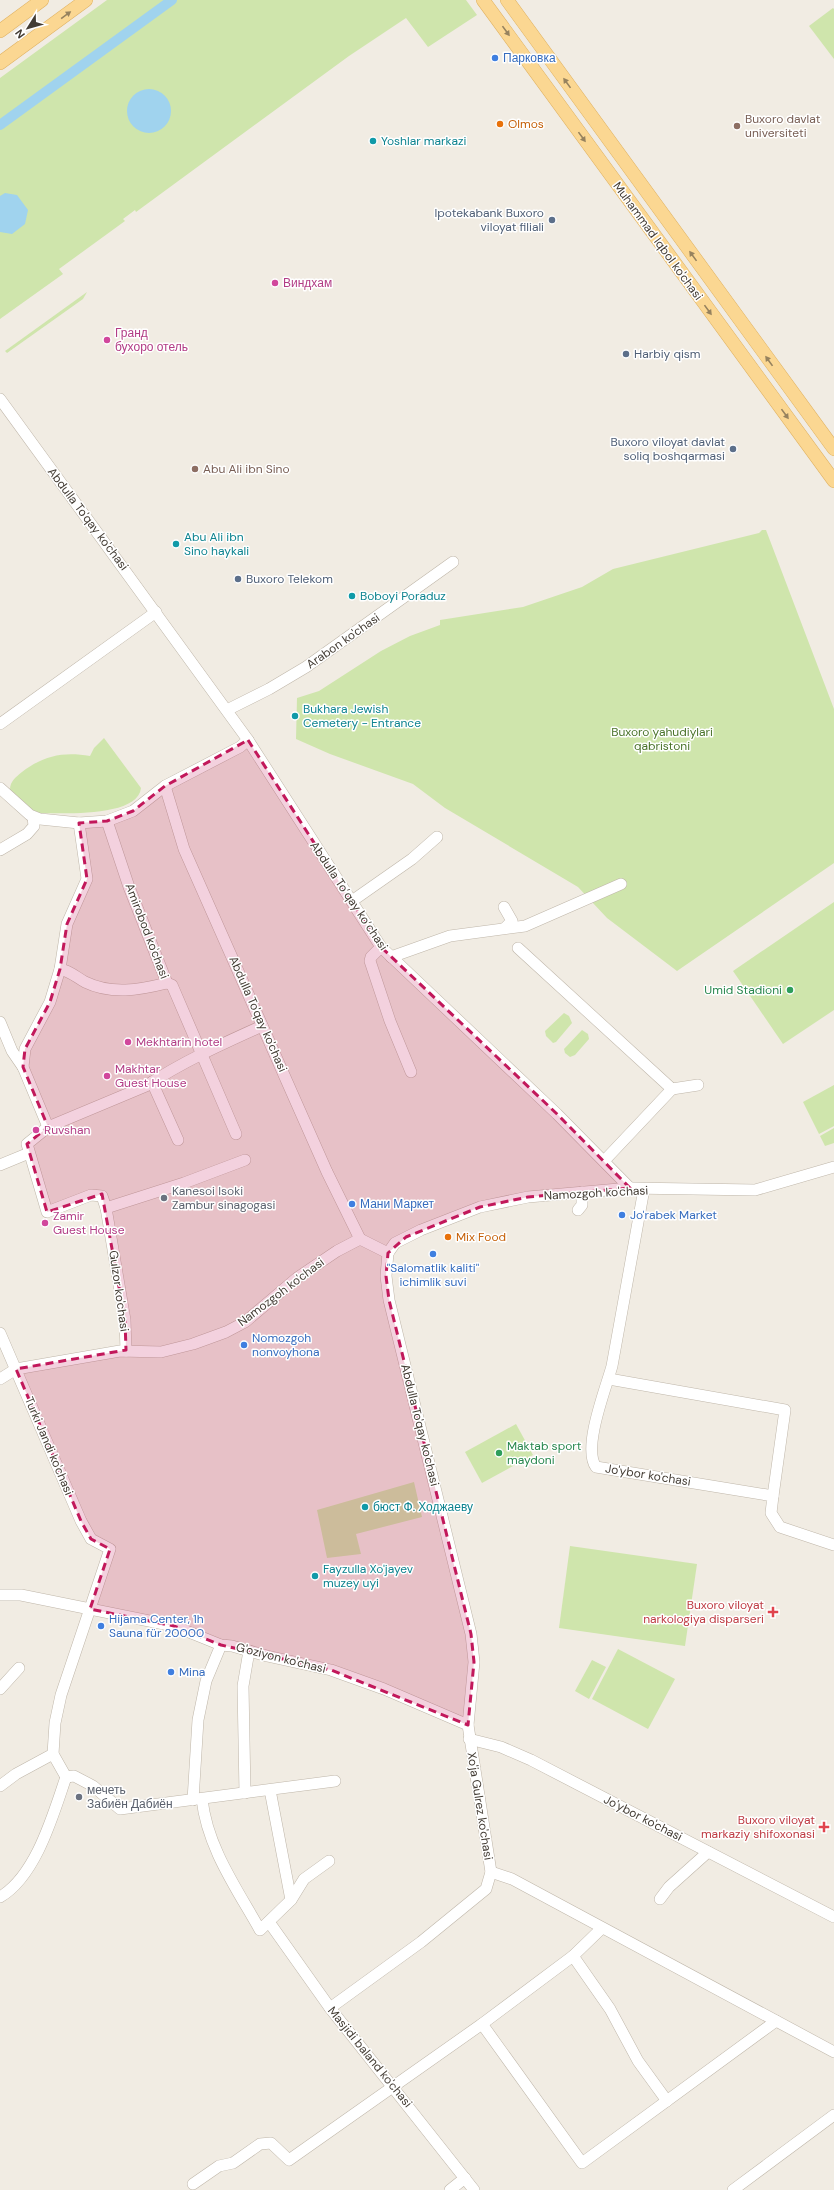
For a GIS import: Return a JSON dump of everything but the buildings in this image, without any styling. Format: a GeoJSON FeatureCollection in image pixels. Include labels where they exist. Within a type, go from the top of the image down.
{"type":"FeatureCollection","features":[{"type":"Feature","properties":{"kind":"main road"},"geometry":{"type":"LineString","coordinates":[[0,30],[42,0]]}},
{"type":"Feature","properties":{"kind":"main road"},"geometry":{"type":"LineString","coordinates":[[0,63],[86,0]]}},
{"type":"Feature","properties":{"kind":"main road","name":"Muhammad Iqbol ko'chasi"},"geometry":{"type":"LineString","coordinates":[[483,0],[834,481]]}},
{"type":"Feature","properties":{"kind":"main road","name":"Muhammad Iqbol ko'chasi"},"geometry":{"type":"LineString","coordinates":[[507,0],[834,449]]}},
{"type":"Feature","properties":{"kind":"street","name":"Abdulla To'qay ko'chasi"},"geometry":{"type":"LineString","coordinates":[[0,399],[176,639]]}},
{"type":"Feature","properties":{"kind":"street","name":"Arabon ko'chasi"},"geometry":{"type":"LineString","coordinates":[[227,710],[269,689],[306,667],[452,562]]}},
{"type":"Feature","properties":{"kind":"street"},"geometry":{"type":"LineString","coordinates":[[0,724],[156,612]]}},
{"type":"Feature","properties":{"kind":"street","name":"Abdulla To’qay ko’chasi"},"geometry":{"type":"LineString","coordinates":[[176,639],[248,740],[381,947],[604,1161],[630,1188]]}},
{"type":"Feature","properties":{"kind":"street"},"geometry":{"type":"LineString","coordinates":[[0,788],[34,817],[49,821],[79,823],[107,821],[133,811],[165,786],[240,747],[248,740]]}},
{"type":"Feature","properties":{"kind":"street","name":"Abdulla To'qay ko'chasi"},"geometry":{"type":"LineString","coordinates":[[165,786],[172,815],[184,849],[326,1172],[360,1239]]}},
{"type":"Feature","properties":{"kind":"street"},"geometry":{"type":"LineString","coordinates":[[0,850],[27,834],[34,826],[34,817]]}},
{"type":"Feature","properties":{"kind":"street","name":"Amirobod ko'chasi"},"geometry":{"type":"LineString","coordinates":[[107,821],[113,834],[129,887],[168,984],[172,985],[236,1134]]}},
{"type":"Feature","properties":{"kind":"street"},"geometry":{"type":"LineString","coordinates":[[23,1067],[25,1048],[50,1002],[60,969],[67,924],[87,879],[79,823]]}},
{"type":"Feature","properties":{"kind":"street"},"geometry":{"type":"LineString","coordinates":[[352,901],[412,858],[437,837]]}},
{"type":"Feature","properties":{"kind":"street"},"geometry":{"type":"LineString","coordinates":[[391,957],[445,938],[527,925],[621,884]]}},
{"type":"Feature","properties":{"kind":"street"},"geometry":{"type":"LineString","coordinates":[[504,907],[512,921],[505,928]]}},
{"type":"Feature","properties":{"kind":"street"},"geometry":{"type":"LineString","coordinates":[[381,947],[371,957],[370,961],[388,1016],[411,1072]]}},
{"type":"Feature","properties":{"kind":"street"},"geometry":{"type":"LineString","coordinates":[[518,948],[672,1089]]}},
{"type":"Feature","properties":{"kind":"street"},"geometry":{"type":"LineString","coordinates":[[60,969],[69,971],[84,981],[97,986],[121,991],[138,990],[168,984]]}},
{"type":"Feature","properties":{"kind":"street"},"geometry":{"type":"LineString","coordinates":[[0,1022],[12,1051],[23,1067],[48,1127]]}},
{"type":"Feature","properties":{"kind":"street"},"geometry":{"type":"LineString","coordinates":[[245,1160],[184,1183],[106,1208],[102,1196],[97,1194],[47,1212],[27,1144],[48,1127],[152,1082],[202,1053],[262,1026]]}},
{"type":"Feature","properties":{"kind":"street"},"geometry":{"type":"LineString","coordinates":[[152,1082],[178,1140]]}},
{"type":"Feature","properties":{"kind":"street"},"geometry":{"type":"LineString","coordinates":[[604,1161],[672,1089],[698,1085]]}},
{"type":"Feature","properties":{"kind":"street"},"geometry":{"type":"LineString","coordinates":[[0,1165],[29,1153]]}},
{"type":"Feature","properties":{"kind":"street","name":"Namozgoh ko'chasi"},"geometry":{"type":"LineString","coordinates":[[388,1252],[395,1244],[406,1237],[480,1207],[528,1197],[630,1188],[755,1190],[834,1167]]}},
{"type":"Feature","properties":{"kind":"street","name":"Jo'ybor ko'chasi"},"geometry":{"type":"LineString","coordinates":[[644,1189],[609,1379],[603,1394],[592,1441],[591,1456],[596,1467],[773,1496]]}},
{"type":"Feature","properties":{"kind":"street"},"geometry":{"type":"LineString","coordinates":[[578,1210],[582,1205],[582,1192]]}},
{"type":"Feature","properties":{"kind":"street","name":"Gulzor ko'chasi"},"geometry":{"type":"LineString","coordinates":[[106,1208],[125,1320],[126,1351]]}},
{"type":"Feature","properties":{"kind":"street"},"geometry":{"type":"LineString","coordinates":[[360,1239],[388,1252]]}},
{"type":"Feature","properties":{"kind":"street","name":"Namozgoh ko'chasi"},"geometry":{"type":"LineString","coordinates":[[0,1379],[16,1369],[126,1351],[161,1352],[193,1344],[226,1332],[245,1322],[297,1278],[337,1251],[360,1239]]}},
{"type":"Feature","properties":{"kind":"street","name":"Abdulla To'qay ko'chasi"},"geometry":{"type":"LineString","coordinates":[[388,1252],[386,1276],[389,1300],[471,1634],[474,1662],[468,1725],[469,1739]]}},
{"type":"Feature","properties":{"kind":"street","name":"Turki Jandi ko'chasi"},"geometry":{"type":"LineString","coordinates":[[0,1333],[57,1467],[91,1539],[110,1549],[90,1609]]}},
{"type":"Feature","properties":{"kind":"street"},"geometry":{"type":"LineString","coordinates":[[609,1379],[785,1410],[771,1513],[780,1527],[834,1545]]}},
{"type":"Feature","properties":{"kind":"street","name":"G'oziyon ko'chasi"},"geometry":{"type":"LineString","coordinates":[[0,1595],[22,1595],[174,1626],[221,1645],[232,1646],[331,1670],[384,1689],[468,1725]]}},
{"type":"Feature","properties":{"kind":"street"},"geometry":{"type":"LineString","coordinates":[[0,1897],[8,1892],[20,1880],[29,1866],[51,1821],[66,1778],[53,1754],[55,1723],[61,1695],[90,1609]]}},
{"type":"Feature","properties":{"kind":"street"},"geometry":{"type":"LineString","coordinates":[[221,1645],[206,1682],[198,1720],[198,1799],[204,1811],[216,1850],[260,1930],[291,1900],[304,1878],[329,1861]]}},
{"type":"Feature","properties":{"kind":"street"},"geometry":{"type":"LineString","coordinates":[[245,1793],[244,1686],[249,1651]]}},
{"type":"Feature","properties":{"kind":"street"},"geometry":{"type":"LineString","coordinates":[[0,1689],[19,1668]]}},
{"type":"Feature","properties":{"kind":"street","name":"Jo'ybor ko'chasi"},"geometry":{"type":"LineString","coordinates":[[469,1739],[501,1747],[531,1760],[834,1917]]}},
{"type":"Feature","properties":{"kind":"street","name":"Xo'ja Gulrez ko'chasi"},"geometry":{"type":"LineString","coordinates":[[469,1739],[491,1872]]}},
{"type":"Feature","properties":{"kind":"street"},"geometry":{"type":"LineString","coordinates":[[0,1786],[16,1774],[53,1754]]}},
{"type":"Feature","properties":{"kind":"street"},"geometry":{"type":"LineString","coordinates":[[66,1778],[74,1776],[93,1786],[120,1809],[335,1781]]}},
{"type":"Feature","properties":{"kind":"street"},"geometry":{"type":"LineString","coordinates":[[270,1790],[291,1900]]}},
{"type":"Feature","properties":{"kind":"street"},"geometry":{"type":"LineString","coordinates":[[660,1899],[669,1887],[708,1852]]}},
{"type":"Feature","properties":{"kind":"street"},"geometry":{"type":"LineString","coordinates":[[330,2008],[421,1942],[486,1889],[491,1872],[512,1879],[834,2052]]}},
{"type":"Feature","properties":{"kind":"street","name":"Masjidi baland ko'chasi"},"geometry":{"type":"LineString","coordinates":[[269,1922],[330,2008],[474,2190]]}},
{"type":"Feature","properties":{"kind":"street"},"geometry":{"type":"LineString","coordinates":[[193,2184],[219,2166],[233,2163],[260,2144],[271,2143],[289,2160],[392,2085],[482,2024],[573,1956],[602,1928]]}},
{"type":"Feature","properties":{"kind":"street"},"geometry":{"type":"LineString","coordinates":[[573,1956],[610,2009],[638,2061],[667,2101]]}},
{"type":"Feature","properties":{"kind":"street"},"geometry":{"type":"LineString","coordinates":[[482,2024],[582,2163],[776,2021]]}},
{"type":"Feature","properties":{"kind":"street"},"geometry":{"type":"LineString","coordinates":[[733,2190],[834,2114]]}},
{"type":"Feature","properties":{"kind":"street"},"geometry":{"type":"LineString","coordinates":[[450,2190],[465,2178]]}},
{"type":"Feature","properties":{"kind":"highlighted area"},"geometry":{"type":"Polygon","coordinates":[[[248,740],[381,947],[557,1114],[630,1188],[528,1197],[480,1207],[406,1237],[388,1253],[386,1276],[389,1300],[471,1634],[474,1662],[468,1725],[331,1670],[221,1645],[174,1626],[90,1609],[110,1549],[91,1539],[81,1521],[16,1369],[126,1350],[125,1320],[102,1194],[47,1212],[27,1144],[48,1127],[23,1067],[25,1049],[50,1002],[60,969],[67,924],[87,879],[79,823],[107,821],[133,811],[165,786],[248,740]]]}},
{"type":"Feature","properties":{"kind":"green space"},"geometry":{"type":"Polygon","coordinates":[[[107,0],[466,0],[477,15],[428,47],[406,18],[349,56],[136,212],[135,210],[123,219],[125,221],[59,269],[63,274],[0,319],[0,78],[107,0]]]}},
{"type":"Feature","properties":{"kind":"green space"},"geometry":{"type":"Polygon","coordinates":[[[833,8],[834,9],[834,59],[809,26],[833,8]]]}},
{"type":"Feature","properties":{"kind":"green space"},"geometry":{"type":"Polygon","coordinates":[[[87,292],[83,299],[7,353],[5,351],[87,292]]]}},
{"type":"Feature","properties":{"kind":"green space","name":"Buxoro yahudiylari qabristoni"},"geometry":{"type":"Polygon","coordinates":[[[762,530],[766,530],[834,709],[834,863],[677,971],[607,918],[578,887],[445,808],[413,784],[330,754],[296,739],[297,698],[319,691],[381,651],[410,636],[440,625],[440,620],[523,607],[582,587],[613,569],[759,533],[762,530]]]}},
{"type":"Feature","properties":{"kind":"green space"},"geometry":{"type":"Polygon","coordinates":[[[104,738],[141,788],[137,798],[127,805],[96,812],[34,813],[10,790],[12,782],[22,772],[38,762],[54,756],[62,755],[71,754],[90,756],[94,748],[104,738]]]}},
{"type":"Feature","properties":{"kind":"green space","name":"Umid Stadioni"},"geometry":{"type":"Polygon","coordinates":[[[834,902],[834,1010],[783,1044],[733,971],[834,902]]]}},
{"type":"Feature","properties":{"kind":"green space"},"geometry":{"type":"Polygon","coordinates":[[[564,1013],[569,1016],[572,1023],[556,1042],[553,1043],[546,1036],[545,1031],[564,1013]]]}},
{"type":"Feature","properties":{"kind":"green space"},"geometry":{"type":"Polygon","coordinates":[[[582,1030],[588,1034],[589,1039],[575,1055],[570,1057],[565,1053],[564,1049],[582,1030]]]}},
{"type":"Feature","properties":{"kind":"green space"},"geometry":{"type":"Polygon","coordinates":[[[834,1085],[834,1126],[819,1134],[803,1102],[834,1085]]]}},
{"type":"Feature","properties":{"kind":"green space"},"geometry":{"type":"Polygon","coordinates":[[[834,1128],[834,1143],[825,1146],[820,1136],[834,1128]]]}},
{"type":"Feature","properties":{"kind":"green space","name":"Maktab sport maydoni"},"geometry":{"type":"Polygon","coordinates":[[[516,1424],[533,1455],[482,1483],[465,1452],[516,1424]]]}},
{"type":"Feature","properties":{"kind":"green space"},"geometry":{"type":"Polygon","coordinates":[[[414,1482],[422,1517],[356,1534],[361,1554],[327,1558],[317,1510],[414,1482]]]}},
{"type":"Feature","properties":{"kind":"green space"},"geometry":{"type":"Polygon","coordinates":[[[570,1546],[697,1564],[685,1646],[559,1628],[570,1546]]]}},
{"type":"Feature","properties":{"kind":"green space"},"geometry":{"type":"Polygon","coordinates":[[[618,1649],[675,1679],[648,1729],[592,1699],[618,1649]]]}},
{"type":"Feature","properties":{"kind":"green space"},"geometry":{"type":"Polygon","coordinates":[[[592,1660],[606,1667],[589,1699],[575,1691],[592,1660]]]}},
{"type":"Feature","properties":{"kind":"water"},"geometry":{"type":"Polygon","coordinates":[[[149,89],[161,93],[167,99],[171,111],[167,123],[161,129],[149,133],[137,129],[131,123],[127,111],[131,99],[137,93],[149,89]]]}},
{"type":"Feature","properties":{"kind":"water"},"geometry":{"type":"Polygon","coordinates":[[[5,193],[17,195],[28,210],[25,224],[12,234],[0,232],[0,196],[5,193]]]}},
{"type":"Feature","properties":{"kind":"waterway"},"geometry":{"type":"LineString","coordinates":[[0,125],[172,0]]}},
{"type":"Feature","properties":{"kind":"place","name":"Парковка"},"geometry":{"type":"Point","coordinates":[495,58]}},
{"type":"Feature","properties":{"kind":"place","name":"Olmos"},"geometry":{"type":"Point","coordinates":[500,124]}},
{"type":"Feature","properties":{"kind":"place","name":"Buxoro davlat universiteti"},"geometry":{"type":"Point","coordinates":[737,126]}},
{"type":"Feature","properties":{"kind":"place","name":"Yoshlar markazi"},"geometry":{"type":"Point","coordinates":[373,141]}},
{"type":"Feature","properties":{"kind":"place","name":"Ipotekabank Buxoro viloyat filiali"},"geometry":{"type":"Point","coordinates":[552,220]}},
{"type":"Feature","properties":{"kind":"place","name":"Виндхам"},"geometry":{"type":"Point","coordinates":[275,283]}},
{"type":"Feature","properties":{"kind":"place","name":"Гранд бухоро отель"},"geometry":{"type":"Point","coordinates":[107,340]}},
{"type":"Feature","properties":{"kind":"place","name":"Harbiy qism"},"geometry":{"type":"Point","coordinates":[626,354]}},
{"type":"Feature","properties":{"kind":"place","name":"Buxoro viloyat davlat soliq boshqarmasi"},"geometry":{"type":"Point","coordinates":[733,449]}},
{"type":"Feature","properties":{"kind":"place","name":"Abu Ali ibn Sino"},"geometry":{"type":"Point","coordinates":[195,469]}},
{"type":"Feature","properties":{"kind":"place","name":"Abu Ali ibn Sino haykali"},"geometry":{"type":"Point","coordinates":[176,544]}},
{"type":"Feature","properties":{"kind":"place","name":"Buxoro Telekom"},"geometry":{"type":"Point","coordinates":[238,579]}},
{"type":"Feature","properties":{"kind":"place","name":"Boboyi Poraduz"},"geometry":{"type":"Point","coordinates":[352,596]}},
{"type":"Feature","properties":{"kind":"place","name":"Bukhara Jewish Cemetery - Entrance"},"geometry":{"type":"Point","coordinates":[295,716]}},
{"type":"Feature","properties":{"kind":"place","name":"Umid Stadioni"},"geometry":{"type":"Point","coordinates":[790,990]}},
{"type":"Feature","properties":{"kind":"place","name":"Mekhtarin hotel"},"geometry":{"type":"Point","coordinates":[128,1042]}},
{"type":"Feature","properties":{"kind":"place","name":"Makhtar Guest House"},"geometry":{"type":"Point","coordinates":[107,1076]}},
{"type":"Feature","properties":{"kind":"place","name":"Ruvshan"},"geometry":{"type":"Point","coordinates":[36,1130]}},
{"type":"Feature","properties":{"kind":"place","name":"Kanesoi Isoki Zambur sinagogasi"},"geometry":{"type":"Point","coordinates":[164,1198]}},
{"type":"Feature","properties":{"kind":"place","name":"Мани Маркет"},"geometry":{"type":"Point","coordinates":[352,1204]}},
{"type":"Feature","properties":{"kind":"place","name":"Jo'rabek Market"},"geometry":{"type":"Point","coordinates":[622,1215]}},
{"type":"Feature","properties":{"kind":"place","name":"Zamir Guest House"},"geometry":{"type":"Point","coordinates":[45,1223]}},
{"type":"Feature","properties":{"kind":"place","name":"Mix Food"},"geometry":{"type":"Point","coordinates":[448,1237]}},
{"type":"Feature","properties":{"kind":"place","name":"\"Salomatlik kaliti\" ichimlik suvi"},"geometry":{"type":"Point","coordinates":[433,1254]}},
{"type":"Feature","properties":{"kind":"place","name":"Nomozgoh nonvoyhona"},"geometry":{"type":"Point","coordinates":[244,1345]}},
{"type":"Feature","properties":{"kind":"place","name":"Maktab sport maydoni"},"geometry":{"type":"Point","coordinates":[499,1453]}},
{"type":"Feature","properties":{"kind":"place","name":"бюст Ф. Ходжаеву"},"geometry":{"type":"Point","coordinates":[365,1507]}},
{"type":"Feature","properties":{"kind":"place","name":"Fayzulla Xo'jayev muzey uyi"},"geometry":{"type":"Point","coordinates":[315,1576]}},
{"type":"Feature","properties":{"kind":"place","name":"Buxoro viloyat narkologiya disparseri"},"geometry":{"type":"Point","coordinates":[773,1612]}},
{"type":"Feature","properties":{"kind":"place","name":"Hijama Center, 1h Sauna für 20000"},"geometry":{"type":"Point","coordinates":[101,1626]}},
{"type":"Feature","properties":{"kind":"place","name":"Mina"},"geometry":{"type":"Point","coordinates":[171,1672]}},
{"type":"Feature","properties":{"kind":"place","name":"мечеть Забиён Дабиён"},"geometry":{"type":"Point","coordinates":[79,1797]}},
{"type":"Feature","properties":{"kind":"place","name":"Buxoro viloyat markaziy shifoxonasi"},"geometry":{"type":"Point","coordinates":[824,1827]}}]}
